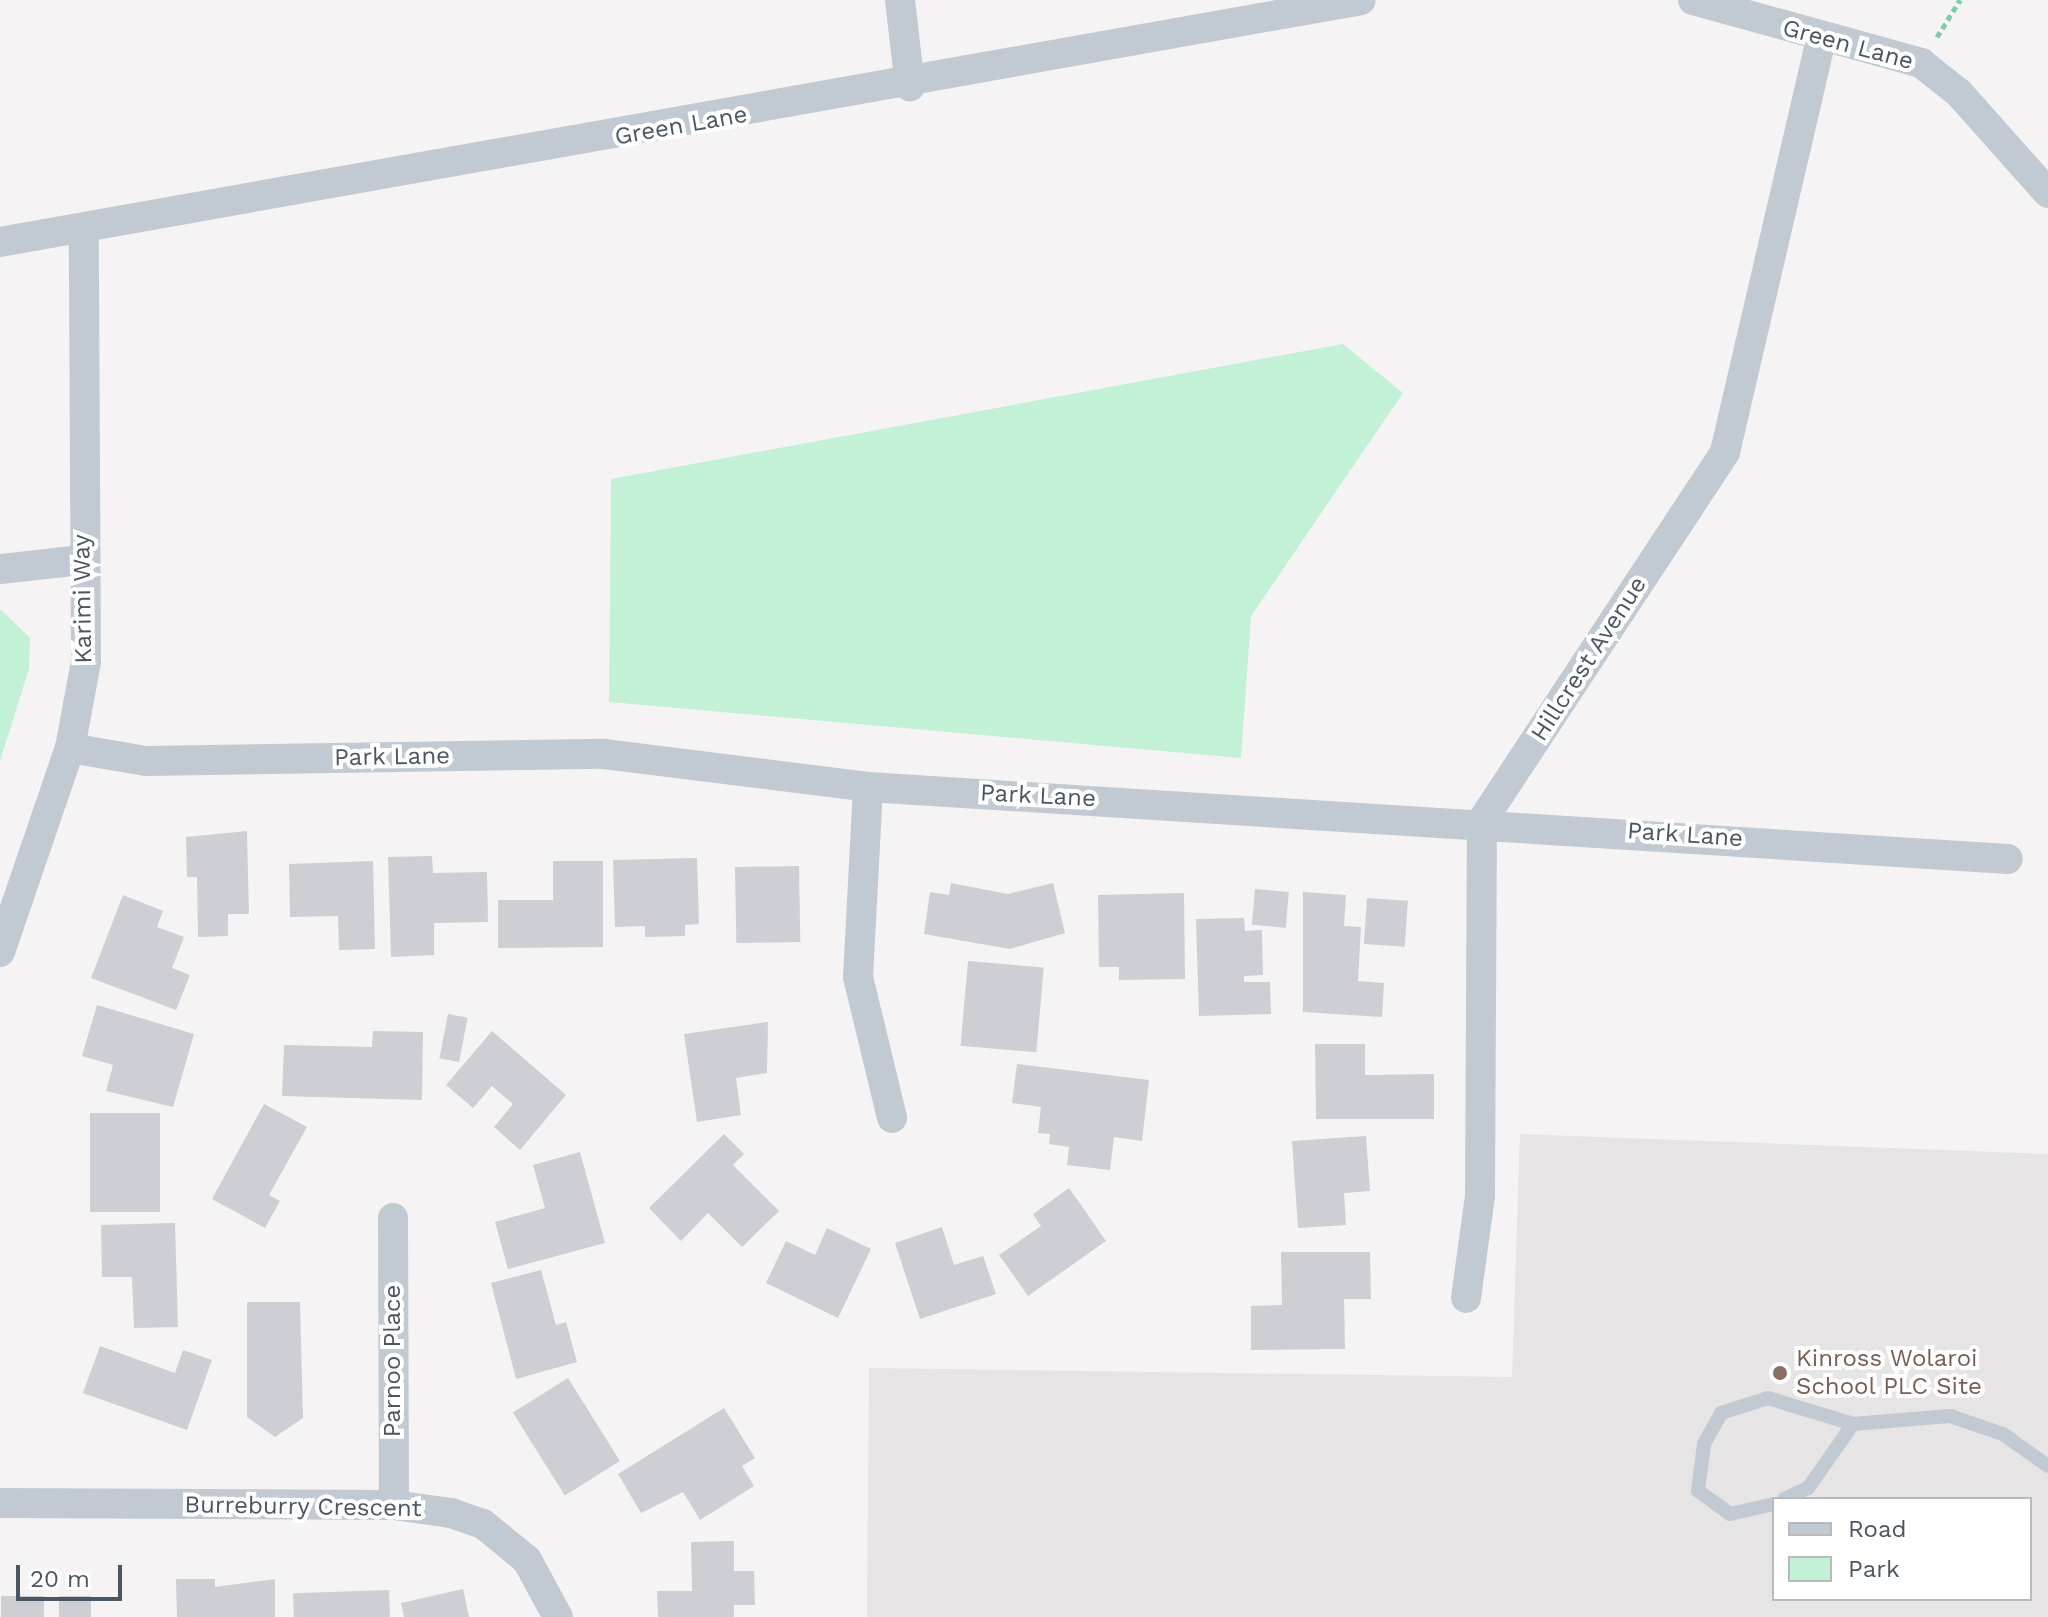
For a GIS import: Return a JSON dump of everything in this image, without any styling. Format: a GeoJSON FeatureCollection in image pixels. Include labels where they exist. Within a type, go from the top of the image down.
{"type":"FeatureCollection","features":[{"type":"Feature","properties":{"kind":"street"},"geometry":{"type":"LineString","coordinates":[[900,0],[910,86]]}},
{"type":"Feature","properties":{"kind":"street","name":"Green Lane"},"geometry":{"type":"LineString","coordinates":[[0,242],[84,232],[910,86],[1361,0]]}},
{"type":"Feature","properties":{"kind":"street","name":"Green Lane"},"geometry":{"type":"LineString","coordinates":[[1693,0],[1821,39],[1921,63],[1959,93],[2048,193]]}},
{"type":"Feature","properties":{"kind":"street","name":"Hillcrest Avenue"},"geometry":{"type":"LineString","coordinates":[[1482,821],[1725,452],[1821,39]]}},
{"type":"Feature","properties":{"kind":"street","name":"Karimi Way"},"geometry":{"type":"LineString","coordinates":[[0,952],[70,748],[86,662],[82,560],[84,232]]}},
{"type":"Feature","properties":{"kind":"street"},"geometry":{"type":"LineString","coordinates":[[0,569],[82,560]]}},
{"type":"Feature","properties":{"kind":"street","name":"Park Lane"},"geometry":{"type":"LineString","coordinates":[[70,748],[146,761],[604,754],[868,787],[1482,821],[2008,859]]}},
{"type":"Feature","properties":{"kind":"street"},"geometry":{"type":"LineString","coordinates":[[868,787],[858,977],[892,1118]]}},
{"type":"Feature","properties":{"kind":"street"},"geometry":{"type":"LineString","coordinates":[[1466,1298],[1480,1196],[1482,821]]}},
{"type":"Feature","properties":{"kind":"street","name":"Parnoo Place"},"geometry":{"type":"LineString","coordinates":[[393,1218],[394,1505]]}},
{"type":"Feature","properties":{"kind":"street","name":"Burreburry Crescent"},"geometry":{"type":"LineString","coordinates":[[0,1503],[394,1505],[483,1524],[527,1560],[558,1617]]}},
{"type":"Feature","properties":{"kind":"lane"},"geometry":{"type":"LineString","coordinates":[[1772,1504],[1730,1514],[1698,1491],[1704,1444],[1721,1413],[1768,1398],[1853,1424],[1950,1416],[2003,1434],[2048,1466]]}},
{"type":"Feature","properties":{"kind":"lane"},"geometry":{"type":"LineString","coordinates":[[1788,1497],[1808,1488],[1853,1424]]}},
{"type":"Feature","properties":{"kind":"path"},"geometry":{"type":"LineString","coordinates":[[1921,63],[1960,0]]}},
{"type":"Feature","properties":{"kind":"shaded area","name":"Kinross Wolaroi School PLC Site"},"geometry":{"type":"Polygon","coordinates":[[[1520,1134],[2048,1154],[2048,1617],[867,1617],[869,1368],[1512,1377],[1520,1134]]]}},
{"type":"Feature","properties":{"kind":"green space"},"geometry":{"type":"Polygon","coordinates":[[[1343,344],[1403,393],[1251,616],[1241,758],[609,702],[611,479],[1343,344]]]}},
{"type":"Feature","properties":{"kind":"green space"},"geometry":{"type":"Polygon","coordinates":[[[0,609],[30,638],[29,669],[0,761],[0,609]]]}},
{"type":"Feature","properties":{"kind":"building"},"geometry":{"type":"Polygon","coordinates":[[[247,831],[249,914],[228,914],[228,936],[198,937],[197,877],[187,877],[186,837],[247,831]]]}},
{"type":"Feature","properties":{"kind":"building"},"geometry":{"type":"Polygon","coordinates":[[[432,856],[433,873],[487,872],[488,922],[434,923],[434,955],[391,957],[388,857],[432,856]]]}},
{"type":"Feature","properties":{"kind":"building"},"geometry":{"type":"Polygon","coordinates":[[[697,858],[699,924],[685,925],[685,936],[645,937],[645,926],[615,927],[613,860],[697,858]]]}},
{"type":"Feature","properties":{"kind":"building"},"geometry":{"type":"Polygon","coordinates":[[[373,861],[375,949],[339,950],[338,916],[290,917],[289,864],[373,861]]]}},
{"type":"Feature","properties":{"kind":"building"},"geometry":{"type":"Polygon","coordinates":[[[553,861],[603,861],[603,947],[498,948],[498,900],[553,900],[553,861]]]}},
{"type":"Feature","properties":{"kind":"building"},"geometry":{"type":"Polygon","coordinates":[[[799,866],[800,942],[736,943],[735,867],[799,866]]]}},
{"type":"Feature","properties":{"kind":"building"},"geometry":{"type":"Polygon","coordinates":[[[951,883],[1008,894],[1053,883],[1065,933],[1010,949],[924,934],[930,892],[949,895],[951,883]]]}},
{"type":"Feature","properties":{"kind":"building"},"geometry":{"type":"Polygon","coordinates":[[[1255,889],[1289,892],[1286,928],[1252,925],[1255,889]]]}},
{"type":"Feature","properties":{"kind":"building"},"geometry":{"type":"Polygon","coordinates":[[[1303,892],[1346,895],[1344,926],[1361,927],[1358,981],[1384,983],[1382,1017],[1303,1012],[1303,892]]]}},
{"type":"Feature","properties":{"kind":"building"},"geometry":{"type":"Polygon","coordinates":[[[1184,893],[1185,979],[1119,980],[1119,967],[1099,967],[1098,895],[1184,893]]]}},
{"type":"Feature","properties":{"kind":"building"},"geometry":{"type":"Polygon","coordinates":[[[123,895],[163,911],[157,927],[184,937],[172,968],[190,975],[176,1010],[91,978],[123,895]]]}},
{"type":"Feature","properties":{"kind":"building"},"geometry":{"type":"Polygon","coordinates":[[[1367,898],[1408,901],[1405,947],[1364,944],[1367,898]]]}},
{"type":"Feature","properties":{"kind":"building"},"geometry":{"type":"Polygon","coordinates":[[[1244,918],[1245,931],[1262,930],[1263,975],[1244,976],[1244,982],[1270,982],[1271,1014],[1199,1016],[1196,919],[1244,918]]]}},
{"type":"Feature","properties":{"kind":"building"},"geometry":{"type":"Polygon","coordinates":[[[968,961],[1044,968],[1036,1052],[961,1046],[968,961]]]}},
{"type":"Feature","properties":{"kind":"building"},"geometry":{"type":"Polygon","coordinates":[[[97,1005],[194,1034],[173,1107],[106,1091],[113,1065],[82,1056],[97,1005]]]}},
{"type":"Feature","properties":{"kind":"building"},"geometry":{"type":"Polygon","coordinates":[[[448,1014],[468,1018],[459,1062],[439,1058],[448,1014]]]}},
{"type":"Feature","properties":{"kind":"building"},"geometry":{"type":"Polygon","coordinates":[[[768,1022],[767,1073],[736,1078],[741,1115],[697,1122],[684,1034],[768,1022]]]}},
{"type":"Feature","properties":{"kind":"building"},"geometry":{"type":"Polygon","coordinates":[[[373,1031],[423,1032],[422,1100],[282,1096],[284,1045],[372,1047],[373,1031]]]}},
{"type":"Feature","properties":{"kind":"building"},"geometry":{"type":"Polygon","coordinates":[[[492,1031],[566,1095],[520,1150],[494,1127],[513,1104],[492,1086],[473,1108],[446,1085],[492,1031]]]}},
{"type":"Feature","properties":{"kind":"building"},"geometry":{"type":"Polygon","coordinates":[[[1315,1044],[1365,1044],[1365,1075],[1434,1074],[1434,1119],[1316,1119],[1315,1044]]]}},
{"type":"Feature","properties":{"kind":"building"},"geometry":{"type":"Polygon","coordinates":[[[1017,1064],[1149,1080],[1142,1141],[1114,1137],[1110,1170],[1067,1165],[1069,1147],[1049,1144],[1050,1134],[1038,1133],[1041,1107],[1012,1103],[1017,1064]]]}},
{"type":"Feature","properties":{"kind":"building"},"geometry":{"type":"Polygon","coordinates":[[[264,1104],[307,1127],[269,1195],[280,1201],[265,1228],[212,1199],[264,1104]]]}},
{"type":"Feature","properties":{"kind":"building"},"geometry":{"type":"Polygon","coordinates":[[[90,1113],[160,1113],[160,1212],[90,1212],[90,1113]]]}},
{"type":"Feature","properties":{"kind":"building"},"geometry":{"type":"Polygon","coordinates":[[[724,1134],[744,1154],[733,1165],[779,1211],[742,1247],[708,1213],[681,1241],[649,1208],[724,1134]]]}},
{"type":"Feature","properties":{"kind":"building"},"geometry":{"type":"Polygon","coordinates":[[[1366,1136],[1370,1191],[1344,1193],[1346,1225],[1298,1228],[1292,1141],[1366,1136]]]}},
{"type":"Feature","properties":{"kind":"building"},"geometry":{"type":"Polygon","coordinates":[[[580,1152],[605,1243],[508,1269],[495,1222],[545,1208],[533,1165],[580,1152]]]}},
{"type":"Feature","properties":{"kind":"building"},"geometry":{"type":"Polygon","coordinates":[[[1069,1188],[1106,1241],[1028,1296],[999,1255],[1041,1226],[1033,1214],[1069,1188]]]}},
{"type":"Feature","properties":{"kind":"building"},"geometry":{"type":"Polygon","coordinates":[[[175,1223],[178,1327],[134,1328],[132,1277],[102,1277],[101,1225],[175,1223]]]}},
{"type":"Feature","properties":{"kind":"building"},"geometry":{"type":"Polygon","coordinates":[[[942,1227],[954,1265],[983,1256],[996,1294],[920,1319],[895,1243],[942,1227]]]}},
{"type":"Feature","properties":{"kind":"building"},"geometry":{"type":"Polygon","coordinates":[[[827,1228],[871,1249],[838,1318],[766,1283],[786,1241],[815,1255],[827,1228]]]}},
{"type":"Feature","properties":{"kind":"building"},"geometry":{"type":"Polygon","coordinates":[[[1281,1252],[1370,1252],[1371,1299],[1344,1299],[1345,1349],[1251,1350],[1251,1306],[1282,1305],[1281,1252]]]}},
{"type":"Feature","properties":{"kind":"building"},"geometry":{"type":"Polygon","coordinates":[[[541,1270],[556,1325],[566,1322],[577,1362],[516,1379],[491,1283],[541,1270]]]}},
{"type":"Feature","properties":{"kind":"building"},"geometry":{"type":"Polygon","coordinates":[[[247,1302],[300,1302],[303,1418],[275,1437],[247,1417],[247,1302]]]}},
{"type":"Feature","properties":{"kind":"building"},"geometry":{"type":"Polygon","coordinates":[[[100,1346],[175,1373],[183,1350],[212,1360],[187,1430],[83,1393],[100,1346]]]}},
{"type":"Feature","properties":{"kind":"building"},"geometry":{"type":"Polygon","coordinates":[[[568,1378],[620,1461],[565,1496],[513,1412],[568,1378]]]}},
{"type":"Feature","properties":{"kind":"building"},"geometry":{"type":"Polygon","coordinates":[[[724,1408],[755,1458],[742,1466],[754,1486],[700,1520],[683,1492],[641,1513],[618,1474],[724,1408]]]}},
{"type":"Feature","properties":{"kind":"building"},"geometry":{"type":"Polygon","coordinates":[[[734,1541],[734,1571],[754,1571],[755,1605],[734,1605],[734,1617],[658,1617],[657,1591],[692,1591],[691,1542],[734,1541]]]}},
{"type":"Feature","properties":{"kind":"building"},"geometry":{"type":"Polygon","coordinates":[[[176,1579],[215,1579],[215,1587],[275,1579],[275,1617],[177,1617],[176,1579]]]}},
{"type":"Feature","properties":{"kind":"building"},"geometry":{"type":"Polygon","coordinates":[[[463,1589],[469,1617],[404,1617],[401,1603],[463,1589]]]}},
{"type":"Feature","properties":{"kind":"building"},"geometry":{"type":"Polygon","coordinates":[[[389,1590],[390,1617],[294,1617],[293,1593],[389,1590]]]}},
{"type":"Feature","properties":{"kind":"building"},"geometry":{"type":"Polygon","coordinates":[[[1,1596],[44,1596],[44,1617],[1,1617],[1,1596]]]}},
{"type":"Feature","properties":{"kind":"building"},"geometry":{"type":"Polygon","coordinates":[[[59,1596],[91,1596],[91,1617],[59,1617],[59,1596]]]}},
{"type":"Feature","properties":{"kind":"place","name":"Kinross Wolaroi School PLC Site"},"geometry":{"type":"Point","coordinates":[1780,1373]}}]}
